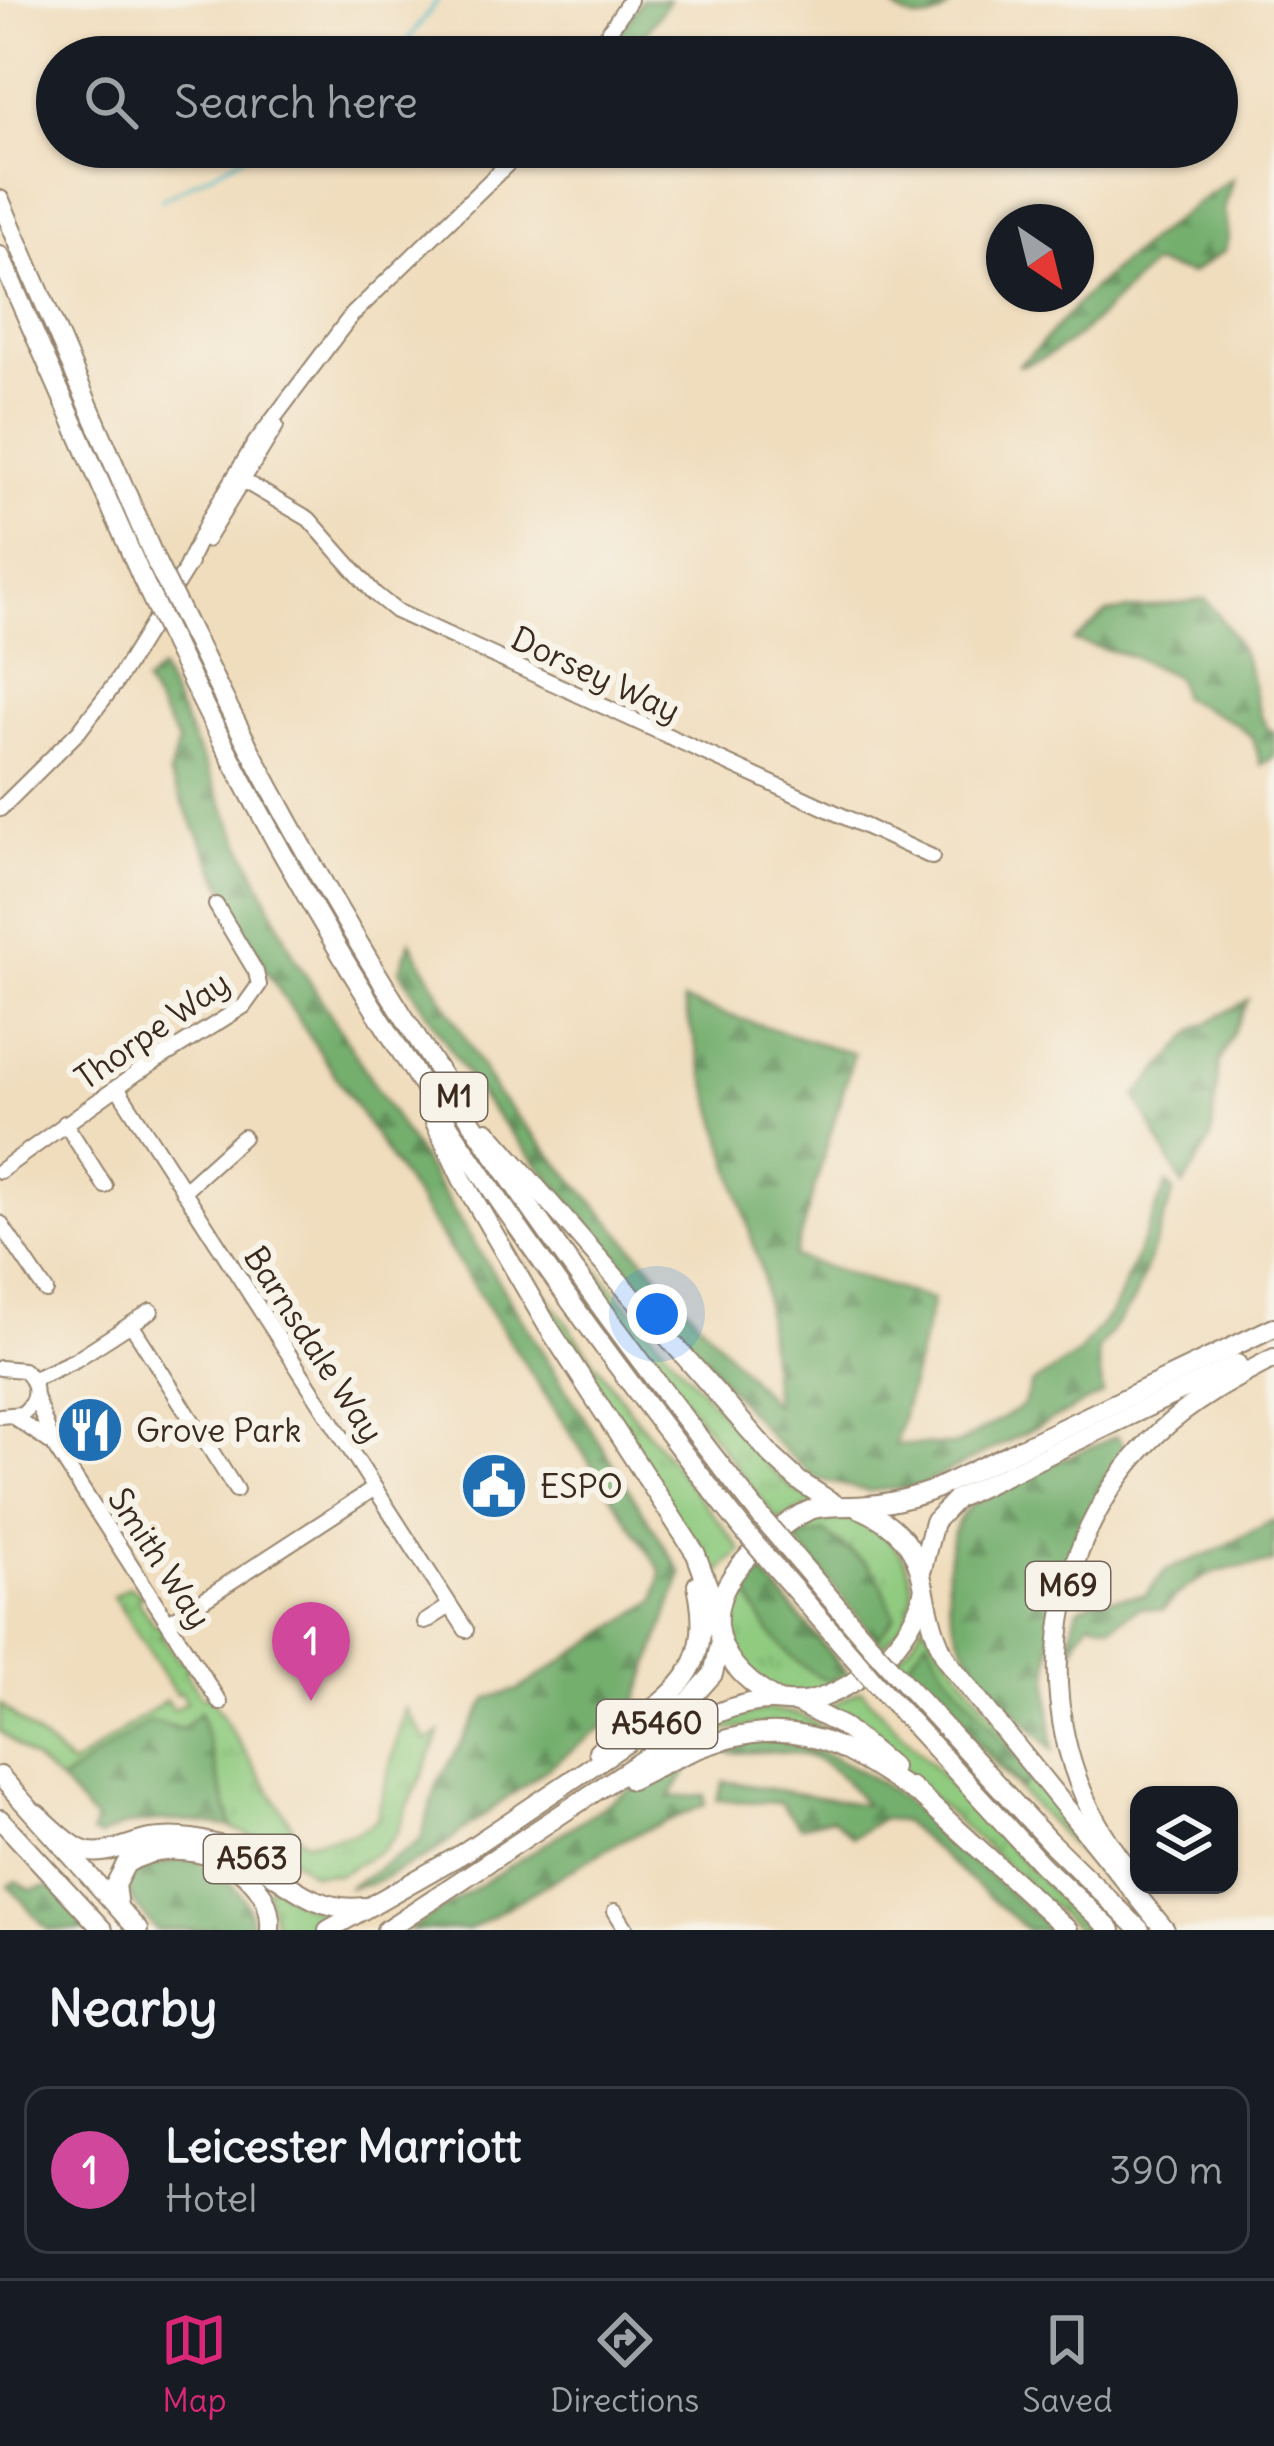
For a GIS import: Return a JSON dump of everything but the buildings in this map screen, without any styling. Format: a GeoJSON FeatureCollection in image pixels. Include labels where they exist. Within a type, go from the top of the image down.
{"type":"FeatureCollection","features":[{"type":"Feature","properties":{"kind":"highway","name":"M1"},"geometry":{"type":"LineString","coordinates":[[0,200],[157,564],[188,650],[284,854],[399,1048],[558,1286],[746,1532],[1042,1865],[1111,1930]]}},
{"type":"Feature","properties":{"kind":"highway","name":"M1"},"geometry":{"type":"LineString","coordinates":[[0,256],[142,578],[474,1128],[572,1270],[762,1519],[1048,1840],[1140,1930]]}},
{"type":"Feature","properties":{"kind":"highway"},"geometry":{"type":"LineString","coordinates":[[410,1025],[482,1126],[764,1448],[788,1473],[896,1530],[913,1550],[937,1640],[956,1674],[1165,1930]]}},
{"type":"Feature","properties":{"kind":"highway"},"geometry":{"type":"LineString","coordinates":[[399,1048],[462,1179],[514,1272],[696,1554],[719,1615],[724,1652],[740,1677],[828,1717],[860,1739],[1068,1930]]}},
{"type":"Feature","properties":{"kind":"highway"},"geometry":{"type":"LineString","coordinates":[[719,1615],[726,1585],[748,1556],[795,1518],[819,1508],[931,1491],[1274,1327]]}},
{"type":"Feature","properties":{"kind":"highway"},"geometry":{"type":"LineString","coordinates":[[787,1702],[837,1692],[878,1660],[911,1625],[930,1531],[938,1515],[956,1499],[1274,1347]]}},
{"type":"Feature","properties":{"kind":"highway","name":"M69"},"geometry":{"type":"LineString","coordinates":[[1130,1870],[1097,1823],[1066,1744],[1058,1650],[1066,1594],[1094,1518],[1130,1462],[1190,1407],[1274,1358]]}},
{"type":"Feature","properties":{"kind":"highway"},"geometry":{"type":"LineString","coordinates":[[562,1787],[607,1743],[673,1695],[689,1675],[699,1651],[703,1618],[696,1580],[652,1489]]}},
{"type":"Feature","properties":{"kind":"highway","name":"A5460"},"geometry":{"type":"LineString","coordinates":[[328,1930],[377,1905],[562,1787],[697,1694],[716,1666],[721,1636]]}},
{"type":"Feature","properties":{"kind":"highway","name":"A5460"},"geometry":{"type":"LineString","coordinates":[[375,1930],[583,1802],[708,1717],[742,1704],[787,1702]]}},
{"type":"Feature","properties":{"kind":"highway"},"geometry":{"type":"LineString","coordinates":[[583,1802],[700,1746],[730,1736],[768,1732],[836,1745],[917,1794]]}},
{"type":"Feature","properties":{"kind":"highway","name":"A563"},"geometry":{"type":"LineString","coordinates":[[0,1776],[83,1851],[166,1838],[214,1844],[248,1856],[309,1900],[347,1909],[377,1905]]}},
{"type":"Feature","properties":{"kind":"highway","name":"A563"},"geometry":{"type":"LineString","coordinates":[[37,1814],[56,1842],[138,1930]]}},
{"type":"Feature","properties":{"kind":"highway"},"geometry":{"type":"LineString","coordinates":[[0,1819],[103,1930]]}},
{"type":"Feature","properties":{"kind":"highway"},"geometry":{"type":"LineString","coordinates":[[90,1878],[118,1848]]}},
{"type":"Feature","properties":{"kind":"highway"},"geometry":{"type":"LineString","coordinates":[[118,1907],[116,1879],[133,1859],[163,1852],[193,1854],[236,1868],[252,1879],[270,1907],[271,1930]]}},
{"type":"Feature","properties":{"kind":"highway","name":"A563"},"geometry":{"type":"LineString","coordinates":[[90,1878],[88,1894],[116,1930]]}},
{"type":"Feature","properties":{"kind":"highway","name":"M69"},"geometry":{"type":"LineString","coordinates":[[1148,1894],[1178,1930]]}},
{"type":"Feature","properties":{"kind":"highway"},"geometry":{"type":"LineString","coordinates":[[386,1930],[417,1908]]}},
{"type":"Feature","properties":{"kind":"street"},"geometry":{"type":"LineString","coordinates":[[606,36],[630,0]]}},
{"type":"Feature","properties":{"kind":"street"},"geometry":{"type":"LineString","coordinates":[[0,809],[79,731],[115,684],[238,478],[351,316],[503,168]]}},
{"type":"Feature","properties":{"kind":"street"},"geometry":{"type":"LineString","coordinates":[[185,569],[229,505],[238,478],[264,448],[295,391]]}},
{"type":"Feature","properties":{"kind":"street"},"geometry":{"type":"LineString","coordinates":[[229,505],[268,496],[259,474],[264,448]]}},
{"type":"Feature","properties":{"kind":"street","name":"Dorsey Way"},"geometry":{"type":"LineString","coordinates":[[238,478],[317,526],[375,594],[396,611],[932,857]]}},
{"type":"Feature","properties":{"kind":"street","name":"Thorpe Way"},"geometry":{"type":"LineString","coordinates":[[0,1171],[117,1087],[244,1006],[259,985],[256,972],[216,905]]}},
{"type":"Feature","properties":{"kind":"street","name":"Barnsdale Way"},"geometry":{"type":"LineString","coordinates":[[117,1087],[466,1630]]}},
{"type":"Feature","properties":{"kind":"street"},"geometry":{"type":"LineString","coordinates":[[65,1123],[105,1186]]}},
{"type":"Feature","properties":{"kind":"street"},"geometry":{"type":"LineString","coordinates":[[183,1191],[243,1137]]}},
{"type":"Feature","properties":{"kind":"street"},"geometry":{"type":"LineString","coordinates":[[0,1223],[46,1291]]}},
{"type":"Feature","properties":{"kind":"street"},"geometry":{"type":"LineString","coordinates":[[5,1417],[26,1412],[33,1388],[151,1312]]}},
{"type":"Feature","properties":{"kind":"street"},"geometry":{"type":"LineString","coordinates":[[131,1324],[236,1490]]}},
{"type":"Feature","properties":{"kind":"street"},"geometry":{"type":"LineString","coordinates":[[2,1366],[23,1370],[33,1388]]}},
{"type":"Feature","properties":{"kind":"street","name":"Smith Way"},"geometry":{"type":"LineString","coordinates":[[33,1388],[53,1444],[220,1703]]}},
{"type":"Feature","properties":{"kind":"street","name":"Smith Way"},"geometry":{"type":"LineString","coordinates":[[5,1417],[53,1444]]}},
{"type":"Feature","properties":{"kind":"street"},"geometry":{"type":"LineString","coordinates":[[169,1622],[375,1488]]}},
{"type":"Feature","properties":{"kind":"street"},"geometry":{"type":"LineString","coordinates":[[425,1622],[450,1606]]}},
{"type":"Feature","properties":{"kind":"street"},"geometry":{"type":"LineString","coordinates":[[615,1911],[627,1930]]}},
{"type":"Feature","properties":{"kind":"green space"},"geometry":{"type":"Polygon","coordinates":[[[642,0],[669,0],[644,36],[617,36],[642,0]]]}},
{"type":"Feature","properties":{"kind":"green space"},"geometry":{"type":"Polygon","coordinates":[[[886,0],[954,0],[939,15],[921,20],[903,14],[886,0]]]}},
{"type":"Feature","properties":{"kind":"green space"},"geometry":{"type":"Polygon","coordinates":[[[1233,178],[1224,208],[1225,250],[1190,274],[1152,264],[1073,339],[1036,361],[1017,366],[1070,312],[1094,312],[1094,288],[1233,178]]]}},
{"type":"Feature","properties":{"kind":"green space"},"geometry":{"type":"Polygon","coordinates":[[[1206,599],[1239,647],[1263,721],[1274,731],[1274,757],[1261,765],[1253,738],[1236,724],[1181,697],[1177,678],[1131,656],[1074,641],[1107,613],[1206,599]]]}},
{"type":"Feature","properties":{"kind":"green space"},"geometry":{"type":"Polygon","coordinates":[[[160,670],[295,958],[682,1574],[637,1702],[430,1855],[370,1884],[348,1888],[420,1841],[438,1782],[488,1698],[518,1690],[656,1600],[661,1571],[262,964],[169,775],[178,742],[145,684],[160,670]]]}},
{"type":"Feature","properties":{"kind":"green space"},"geometry":{"type":"Polygon","coordinates":[[[410,941],[497,1094],[774,1405],[763,1277],[683,1001],[854,1054],[794,1257],[933,1300],[895,1445],[957,1445],[1023,1406],[1031,1385],[1078,1354],[1114,1309],[1167,1183],[1174,1191],[1134,1300],[1097,1351],[1103,1394],[917,1487],[868,1491],[816,1479],[773,1440],[483,1100],[400,970],[410,941]]]}},
{"type":"Feature","properties":{"kind":"green space"},"geometry":{"type":"Polygon","coordinates":[[[1248,1000],[1219,1063],[1211,1140],[1183,1186],[1136,1096],[1196,1029],[1248,1000]]]}},
{"type":"Feature","properties":{"kind":"green space"},"geometry":{"type":"Polygon","coordinates":[[[553,1219],[769,1468],[817,1502],[778,1521],[548,1222],[553,1219]]]}},
{"type":"Feature","properties":{"kind":"green space"},"geometry":{"type":"Polygon","coordinates":[[[522,1262],[626,1405],[742,1551],[724,1567],[713,1586],[517,1265],[522,1262]]]}},
{"type":"Feature","properties":{"kind":"green space"},"geometry":{"type":"Polygon","coordinates":[[[1117,1436],[1127,1453],[1082,1524],[1058,1594],[1049,1667],[1053,1750],[990,1684],[960,1638],[947,1582],[951,1541],[961,1517],[976,1502],[1117,1436]]]}},
{"type":"Feature","properties":{"kind":"green space"},"geometry":{"type":"Polygon","coordinates":[[[847,1519],[879,1532],[909,1572],[910,1606],[884,1646],[792,1537],[818,1522],[847,1519]]]}},
{"type":"Feature","properties":{"kind":"green space"},"geometry":{"type":"Polygon","coordinates":[[[1274,1520],[1274,1563],[1200,1579],[1163,1610],[1140,1607],[1111,1626],[1091,1621],[1073,1652],[1070,1638],[1078,1608],[1095,1600],[1145,1595],[1166,1570],[1274,1520]]]}},
{"type":"Feature","properties":{"kind":"green space"},"geometry":{"type":"Polygon","coordinates":[[[825,1532],[868,1565],[881,1584],[895,1616],[877,1640],[795,1540],[825,1532]]]}},
{"type":"Feature","properties":{"kind":"green space"},"geometry":{"type":"Polygon","coordinates":[[[758,1567],[850,1676],[821,1694],[797,1696],[774,1690],[740,1665],[732,1640],[733,1613],[742,1587],[758,1567]]]}},
{"type":"Feature","properties":{"kind":"green space"},"geometry":{"type":"Polygon","coordinates":[[[761,1571],[844,1671],[829,1681],[780,1645],[748,1593],[761,1571]]]}},
{"type":"Feature","properties":{"kind":"green space"},"geometry":{"type":"Polygon","coordinates":[[[130,1587],[142,1595],[137,1600],[155,1626],[161,1623],[166,1631],[161,1635],[180,1662],[185,1659],[190,1667],[185,1671],[203,1698],[209,1695],[306,1842],[356,1833],[376,1821],[405,1708],[427,1741],[440,1733],[395,1836],[382,1850],[338,1875],[313,1874],[275,1847],[232,1828],[200,1713],[183,1729],[149,1722],[60,1782],[0,1731],[0,1704],[72,1766],[166,1700],[173,1710],[186,1702],[180,1692],[176,1694],[113,1596],[130,1587]]]}},
{"type":"Feature","properties":{"kind":"green space"},"geometry":{"type":"Polygon","coordinates":[[[923,1622],[1115,1879],[1108,1884],[896,1659],[923,1622]]]}},
{"type":"Feature","properties":{"kind":"green space"},"geometry":{"type":"Polygon","coordinates":[[[927,1637],[944,1668],[1032,1777],[1022,1788],[909,1663],[927,1637]]]}},
{"type":"Feature","properties":{"kind":"green space"},"geometry":{"type":"Polygon","coordinates":[[[861,1690],[1088,1930],[1078,1930],[854,1728],[825,1710],[861,1690]]]}},
{"type":"Feature","properties":{"kind":"green space"},"geometry":{"type":"Polygon","coordinates":[[[767,1710],[798,1714],[848,1742],[754,1725],[678,1747],[721,1724],[767,1710]]]}},
{"type":"Feature","properties":{"kind":"green space"},"geometry":{"type":"Polygon","coordinates":[[[200,1712],[232,1827],[164,1821],[131,1825],[100,1837],[92,1834],[96,1822],[60,1782],[149,1721],[183,1728],[200,1712]]]}},
{"type":"Feature","properties":{"kind":"green space"},"geometry":{"type":"Polygon","coordinates":[[[774,1740],[818,1752],[892,1791],[1054,1930],[1027,1930],[903,1822],[883,1818],[852,1837],[832,1818],[800,1826],[780,1803],[717,1800],[724,1781],[865,1805],[836,1772],[807,1756],[773,1751],[730,1753],[731,1744],[774,1740]]]}},
{"type":"Feature","properties":{"kind":"green space"},"geometry":{"type":"Polygon","coordinates":[[[694,1760],[670,1797],[705,1795],[705,1805],[624,1839],[468,1930],[409,1930],[628,1791],[673,1765],[694,1760]]]}},
{"type":"Feature","properties":{"kind":"green space"},"geometry":{"type":"Polygon","coordinates":[[[193,1859],[225,1878],[242,1896],[250,1930],[156,1930],[132,1901],[127,1889],[134,1872],[193,1859]]]}},
{"type":"Feature","properties":{"kind":"green space"},"geometry":{"type":"Polygon","coordinates":[[[17,1881],[30,1890],[51,1886],[90,1930],[48,1930],[9,1886],[17,1881]]]}},
{"type":"Feature","properties":{"kind":"green space"},"geometry":{"type":"Polygon","coordinates":[[[273,1885],[300,1904],[336,1916],[308,1930],[276,1930],[266,1889],[273,1885]]]}},
{"type":"Feature","properties":{"kind":"waterway"},"geometry":{"type":"LineString","coordinates":[[411,36],[438,0]]}},
{"type":"Feature","properties":{"kind":"waterway"},"geometry":{"type":"LineString","coordinates":[[161,200],[221,168]]}},
{"type":"Feature","properties":{"kind":"place","name":"Grove Park"},"geometry":{"type":"Point","coordinates":[90,1430]}},
{"type":"Feature","properties":{"kind":"place","name":"ESPO"},"geometry":{"type":"Point","coordinates":[494,1486]}},
{"type":"Feature","properties":{"kind":"place","name":"Leicester Marriott"},"geometry":{"type":"Point","coordinates":[311,1701]}}]}
